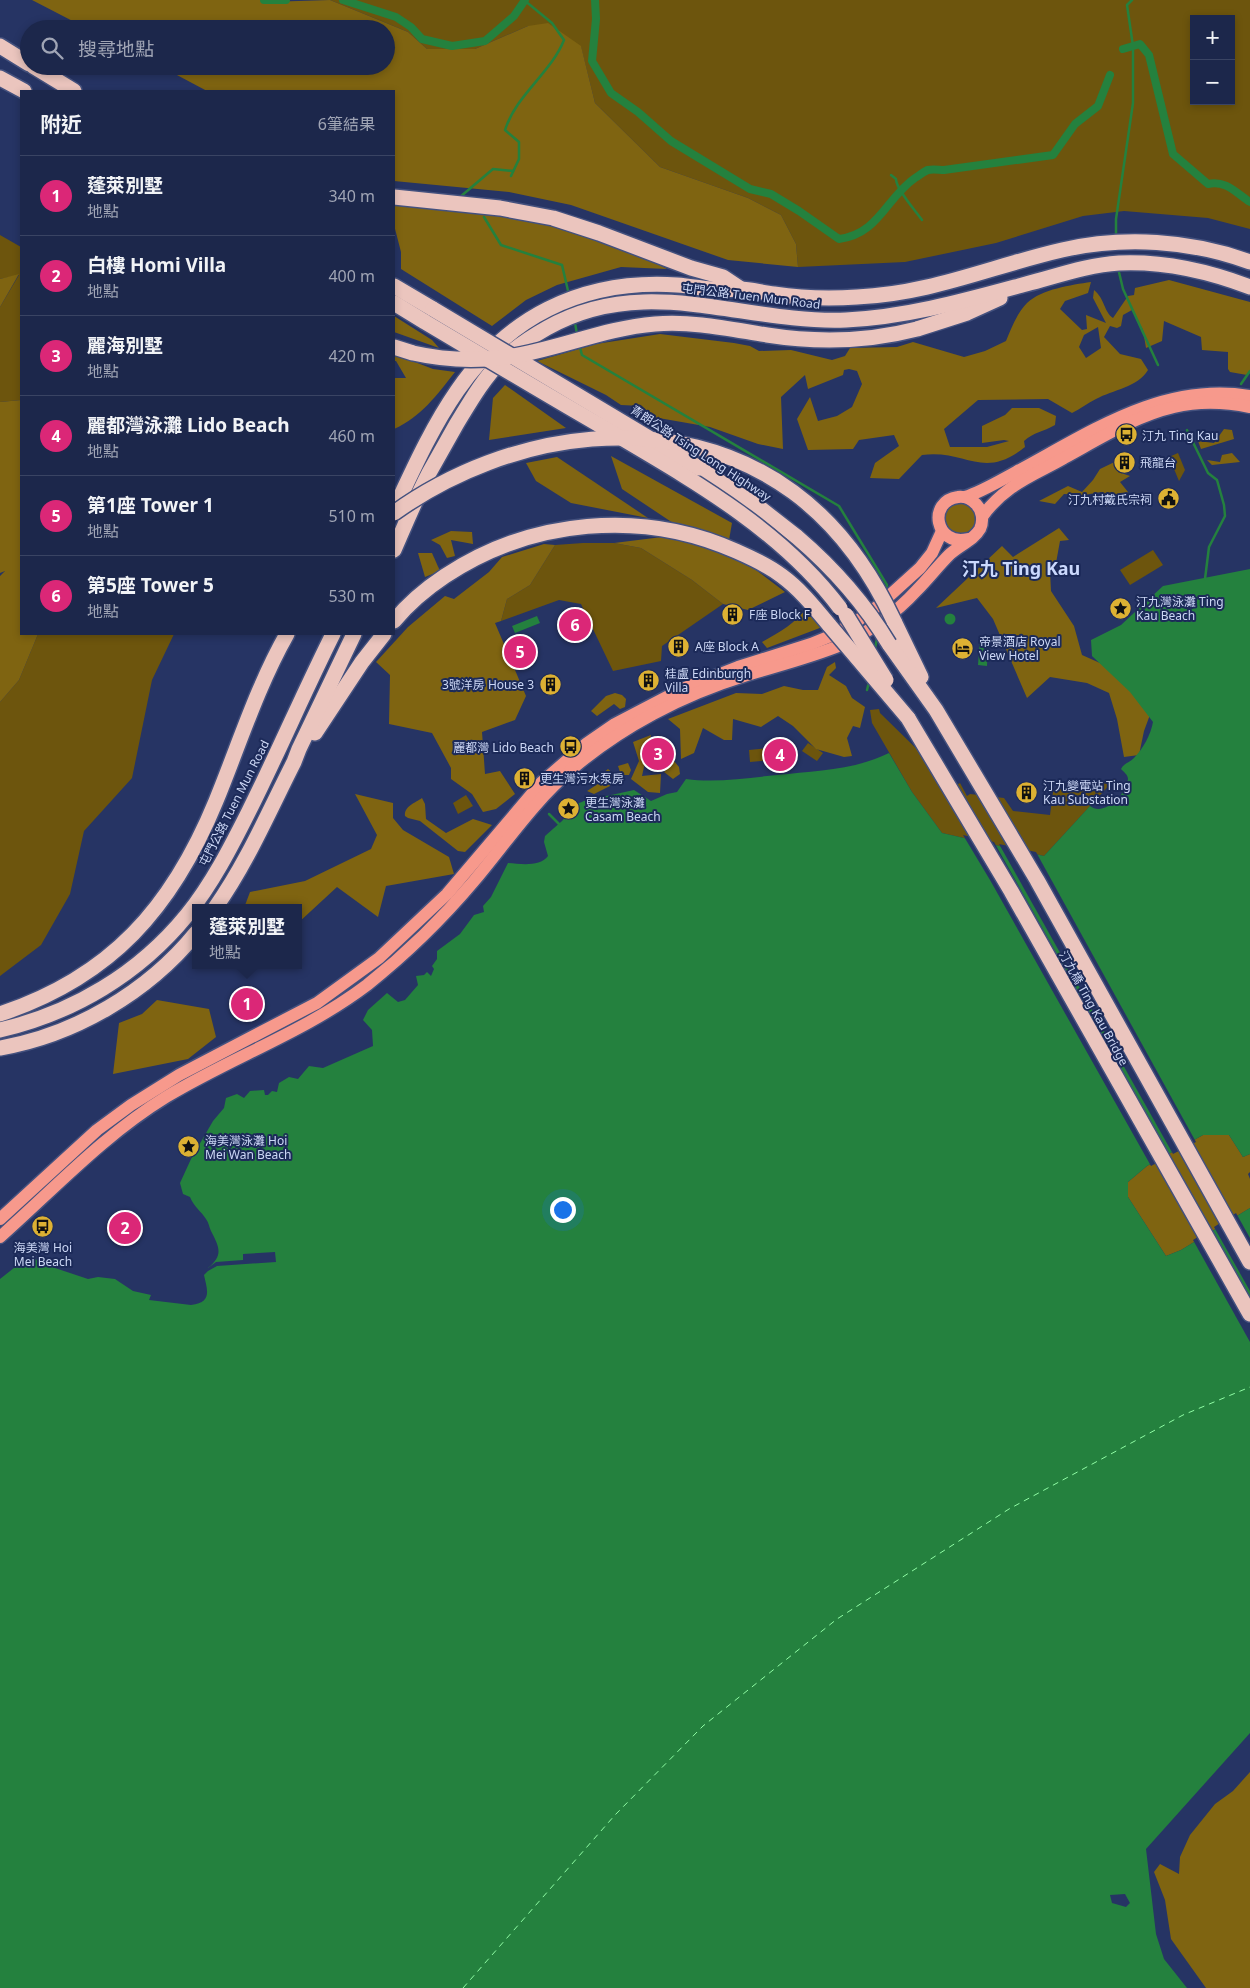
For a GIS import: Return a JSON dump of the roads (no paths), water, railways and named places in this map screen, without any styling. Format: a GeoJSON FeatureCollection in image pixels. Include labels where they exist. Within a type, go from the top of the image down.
{"type":"FeatureCollection","features":[{"type":"Feature","properties":{"kind":"highway"},"geometry":{"type":"LineString","coordinates":[[0,46],[20,58]]}},
{"type":"Feature","properties":{"kind":"highway"},"geometry":{"type":"LineString","coordinates":[[48,75],[72,90]]}},
{"type":"Feature","properties":{"kind":"highway"},"geometry":{"type":"LineString","coordinates":[[0,78],[22,90]]}},
{"type":"Feature","properties":{"kind":"highway"},"geometry":{"type":"LineString","coordinates":[[395,197],[500,208],[552,218],[599,232],[691,268],[723,277],[741,288]]}},
{"type":"Feature","properties":{"kind":"highway","name":"屯門公路 Tuen Mun Road"},"geometry":{"type":"LineString","coordinates":[[395,509],[436,426],[456,392],[487,352],[514,329],[548,309],[582,295],[618,286],[659,284],[721,290],[741,288],[795,297],[829,298],[886,295],[930,287],[1063,250],[1129,242],[1154,242],[1197,248],[1226,254],[1250,262]]}},
{"type":"Feature","properties":{"kind":"highway"},"geometry":{"type":"LineString","coordinates":[[395,347],[414,353],[455,359],[484,360],[509,357],[620,330],[652,324],[676,323],[704,324],[796,338],[860,340],[891,336],[917,329],[967,313],[990,298],[1027,284],[1101,264],[1138,263],[1177,266],[1200,270],[1250,287]]}},
{"type":"Feature","properties":{"kind":"highway","name":"青朗公路 Tsing Long Highway"},"geometry":{"type":"LineString","coordinates":[[395,287],[429,316],[670,468],[772,537],[816,578],[840,608],[872,656],[908,718]]}},
{"type":"Feature","properties":{"kind":"highway","name":"屯門公路 Tuen Mun Road"},"geometry":{"type":"LineString","coordinates":[[395,548],[428,475],[470,402],[485,380],[501,361],[535,336],[572,316],[607,306],[642,301],[701,305],[792,319],[843,320],[882,318],[990,298]]}},
{"type":"Feature","properties":{"kind":"highway","name":"青朗公路 Tsing Long Highway"},"geometry":{"type":"LineString","coordinates":[[395,303],[429,316],[677,454],[736,491],[778,522],[825,563],[857,601],[936,710]]}},
{"type":"Feature","properties":{"kind":"highway"},"geometry":{"type":"LineString","coordinates":[[395,510],[433,487],[471,468],[514,453],[548,445],[595,439],[643,438],[685,444],[724,455],[760,472],[793,492],[819,514],[844,541],[867,571],[886,603],[936,710]]}},
{"type":"Feature","properties":{"kind":"highway"},"geometry":{"type":"LineString","coordinates":[[395,620],[427,589],[455,570],[481,555],[525,538],[571,527],[611,524],[690,534],[745,555],[782,576],[809,601],[908,718]]}},
{"type":"Feature","properties":{"kind":"highway"},"geometry":{"type":"LineString","coordinates":[[0,1014],[47,996],[86,974],[131,937],[158,907],[182,872],[202,834],[260,688],[286,635]]}},
{"type":"Feature","properties":{"kind":"highway","name":"屯門公路 Tuen Mun Road"},"geometry":{"type":"LineString","coordinates":[[194,904],[231,846],[268,774],[333,635]]}},
{"type":"Feature","properties":{"kind":"highway"},"geometry":{"type":"LineString","coordinates":[[294,762],[298,749],[354,635]]}},
{"type":"Feature","properties":{"kind":"highway"},"geometry":{"type":"LineString","coordinates":[[218,904],[249,851],[294,762],[362,662],[383,635]]}},
{"type":"Feature","properties":{"kind":"highway","name":"汀九橋 Ting Kau Bridge"},"geometry":{"type":"LineString","coordinates":[[936,710],[1048,898],[1250,1262]]}},
{"type":"Feature","properties":{"kind":"highway","name":"汀九橋 Ting Kau Bridge"},"geometry":{"type":"LineString","coordinates":[[908,718],[1011,891],[1250,1314]]}},
{"type":"Feature","properties":{"kind":"highway","name":"屯門公路 Tuen Mun Road"},"geometry":{"type":"LineString","coordinates":[[0,1030],[30,1022],[63,1009],[114,982],[148,956],[187,915],[192,907]]}},
{"type":"Feature","properties":{"kind":"highway"},"geometry":{"type":"LineString","coordinates":[[0,1048],[58,1032],[112,1005],[162,968],[192,938]]}},
{"type":"Feature","properties":{"kind":"main road"},"geometry":{"type":"LineString","coordinates":[[968,539],[958,541],[942,531],[938,520],[941,508],[953,498],[965,497],[989,488],[1106,422],[1143,406],[1171,398],[1197,394],[1220,393],[1250,396]]}},
{"type":"Feature","properties":{"kind":"main road"},"geometry":{"type":"LineString","coordinates":[[3,1234],[109,1138],[138,1116],[177,1091],[298,1030],[332,1009],[388,967],[427,932],[455,903],[551,789],[571,769],[604,744],[654,714],[692,696],[742,677],[790,663],[833,647],[868,631],[914,593],[950,554],[979,531],[982,517],[997,499],[1012,487],[1105,435],[1144,416],[1174,407],[1220,403],[1250,407]]}},
{"type":"Feature","properties":{"kind":"main road"},"geometry":{"type":"LineString","coordinates":[[965,497],[977,504],[982,517]]}},
{"type":"Feature","properties":{"kind":"main road"},"geometry":{"type":"LineString","coordinates":[[0,1219],[97,1130],[131,1105],[173,1079],[318,1002],[389,950],[447,894],[542,782],[570,756],[600,733],[682,689],[738,667],[811,644],[833,635],[878,606],[920,568],[932,553],[942,531]]}},
{"type":"Feature","properties":{"kind":"main road"},"geometry":{"type":"LineString","coordinates":[[97,1130],[109,1138]]}},
{"type":"Feature","properties":{"kind":"waterway"},"geometry":{"type":"LineString","coordinates":[[264,0],[286,0]]}},
{"type":"Feature","properties":{"kind":"waterway"},"geometry":{"type":"LineString","coordinates":[[343,0],[396,17],[411,27],[422,39],[452,46],[485,41],[514,16],[525,0]]}},
{"type":"Feature","properties":{"kind":"waterway"},"geometry":{"type":"LineString","coordinates":[[511,176],[519,159],[519,142],[505,130],[510,117],[551,63],[564,40],[552,23],[524,0]]}},
{"type":"Feature","properties":{"kind":"waterway"},"geometry":{"type":"LineString","coordinates":[[595,0],[596,19],[592,61],[611,93],[638,112],[671,141],[750,189],[771,194],[839,239],[853,236],[873,223],[905,186],[926,171],[1053,155],[1075,124],[1098,106],[1110,75]]}},
{"type":"Feature","properties":{"kind":"waterway"},"geometry":{"type":"LineString","coordinates":[[1116,238],[1116,219],[1133,103],[1133,46],[1127,5],[1132,0]]}},
{"type":"Feature","properties":{"kind":"waterway"},"geometry":{"type":"LineString","coordinates":[[1123,49],[1140,44],[1149,55],[1173,154],[1208,184],[1214,183],[1226,186],[1250,202]]}},
{"type":"Feature","properties":{"kind":"waterway"},"geometry":{"type":"LineString","coordinates":[[460,197],[493,169],[513,171]]}},
{"type":"Feature","properties":{"kind":"waterway"},"geometry":{"type":"LineString","coordinates":[[891,175],[896,179],[902,194],[922,220]]}},
{"type":"Feature","properties":{"kind":"waterway"},"geometry":{"type":"LineString","coordinates":[[484,217],[501,245],[562,265],[569,295]]}},
{"type":"Feature","properties":{"kind":"waterway"},"geometry":{"type":"LineString","coordinates":[[1118,268],[1123,289],[1158,365]]}},
{"type":"Feature","properties":{"kind":"waterway"},"geometry":{"type":"LineString","coordinates":[[575,323],[577,334]]}},
{"type":"Feature","properties":{"kind":"waterway"},"geometry":{"type":"LineString","coordinates":[[579,344],[582,355],[839,506],[887,585],[886,590]]}},
{"type":"Feature","properties":{"kind":"waterway"},"geometry":{"type":"LineString","coordinates":[[1241,384],[1250,371]]}},
{"type":"Feature","properties":{"kind":"waterway"},"geometry":{"type":"LineString","coordinates":[[1187,430],[1208,473],[1217,480],[1224,505],[1225,516],[1209,547],[1205,579]]}},
{"type":"Feature","properties":{"kind":"waterway"},"geometry":{"type":"LineString","coordinates":[[875,649],[877,638]]}},
{"type":"Feature","properties":{"kind":"waterway"},"geometry":{"type":"LineString","coordinates":[[867,690],[869,682]]}},
{"type":"Feature","properties":{"kind":"waterway"},"geometry":{"type":"LineString","coordinates":[[549,814],[559,824]]}},
{"type":"Feature","properties":{"kind":"place","name":"汀九 Ting Kau"},"geometry":{"type":"Point","coordinates":[1126,435]}},
{"type":"Feature","properties":{"kind":"place","name":"飛龍台"},"geometry":{"type":"Point","coordinates":[1124,462]}},
{"type":"Feature","properties":{"kind":"place","name":"汀九村戴氏宗祠"},"geometry":{"type":"Point","coordinates":[1168,499]}},
{"type":"Feature","properties":{"kind":"place","name":"汀九灣泳灘 Ting Kau Beach"},"geometry":{"type":"Point","coordinates":[1120,608]}},
{"type":"Feature","properties":{"kind":"place","name":"F座 Block F"},"geometry":{"type":"Point","coordinates":[733,614]}},
{"type":"Feature","properties":{"kind":"place","name":"第5座 Tower 5"},"geometry":{"type":"Point","coordinates":[575,625]}},
{"type":"Feature","properties":{"kind":"place","name":"A座 Block A"},"geometry":{"type":"Point","coordinates":[679,646]}},
{"type":"Feature","properties":{"kind":"place","name":"帝景酒店 Royal View Hotel"},"geometry":{"type":"Point","coordinates":[963,648]}},
{"type":"Feature","properties":{"kind":"place","name":"第1座 Tower 1"},"geometry":{"type":"Point","coordinates":[520,652]}},
{"type":"Feature","properties":{"kind":"place","name":"桂盧 Edinburgh Villa"},"geometry":{"type":"Point","coordinates":[649,680]}},
{"type":"Feature","properties":{"kind":"place","name":"3號洋房 House 3"},"geometry":{"type":"Point","coordinates":[550,684]}},
{"type":"Feature","properties":{"kind":"place","name":"麗都灣 Lido Beach"},"geometry":{"type":"Point","coordinates":[570,747]}},
{"type":"Feature","properties":{"kind":"place","name":"麗海別墅"},"geometry":{"type":"Point","coordinates":[658,754]}},
{"type":"Feature","properties":{"kind":"place","name":"麗都灣泳灘 Lido Beach"},"geometry":{"type":"Point","coordinates":[780,755]}},
{"type":"Feature","properties":{"kind":"place","name":"更生灣污水泵房"},"geometry":{"type":"Point","coordinates":[524,778]}},
{"type":"Feature","properties":{"kind":"place","name":"汀九變電站 Ting Kau Substation"},"geometry":{"type":"Point","coordinates":[1027,792]}},
{"type":"Feature","properties":{"kind":"place","name":"更生灣泳灘 Casam Beach"},"geometry":{"type":"Point","coordinates":[569,809]}},
{"type":"Feature","properties":{"kind":"place","name":"蓬萊別墅"},"geometry":{"type":"Point","coordinates":[247,1004]}},
{"type":"Feature","properties":{"kind":"place","name":"海美灣泳灘 Hoi Mei Wan Beach"},"geometry":{"type":"Point","coordinates":[189,1147]}},
{"type":"Feature","properties":{"kind":"place","name":"海美灣 Hoi Mei Beach"},"geometry":{"type":"Point","coordinates":[43,1226]}},
{"type":"Feature","properties":{"kind":"place","name":"白樓 Homi Villa"},"geometry":{"type":"Point","coordinates":[125,1228]}},
{"type":"Feature","properties":{"kind":"district","name":"汀九 Ting Kau"},"geometry":{"type":"Point","coordinates":[1021,568]}}]}
